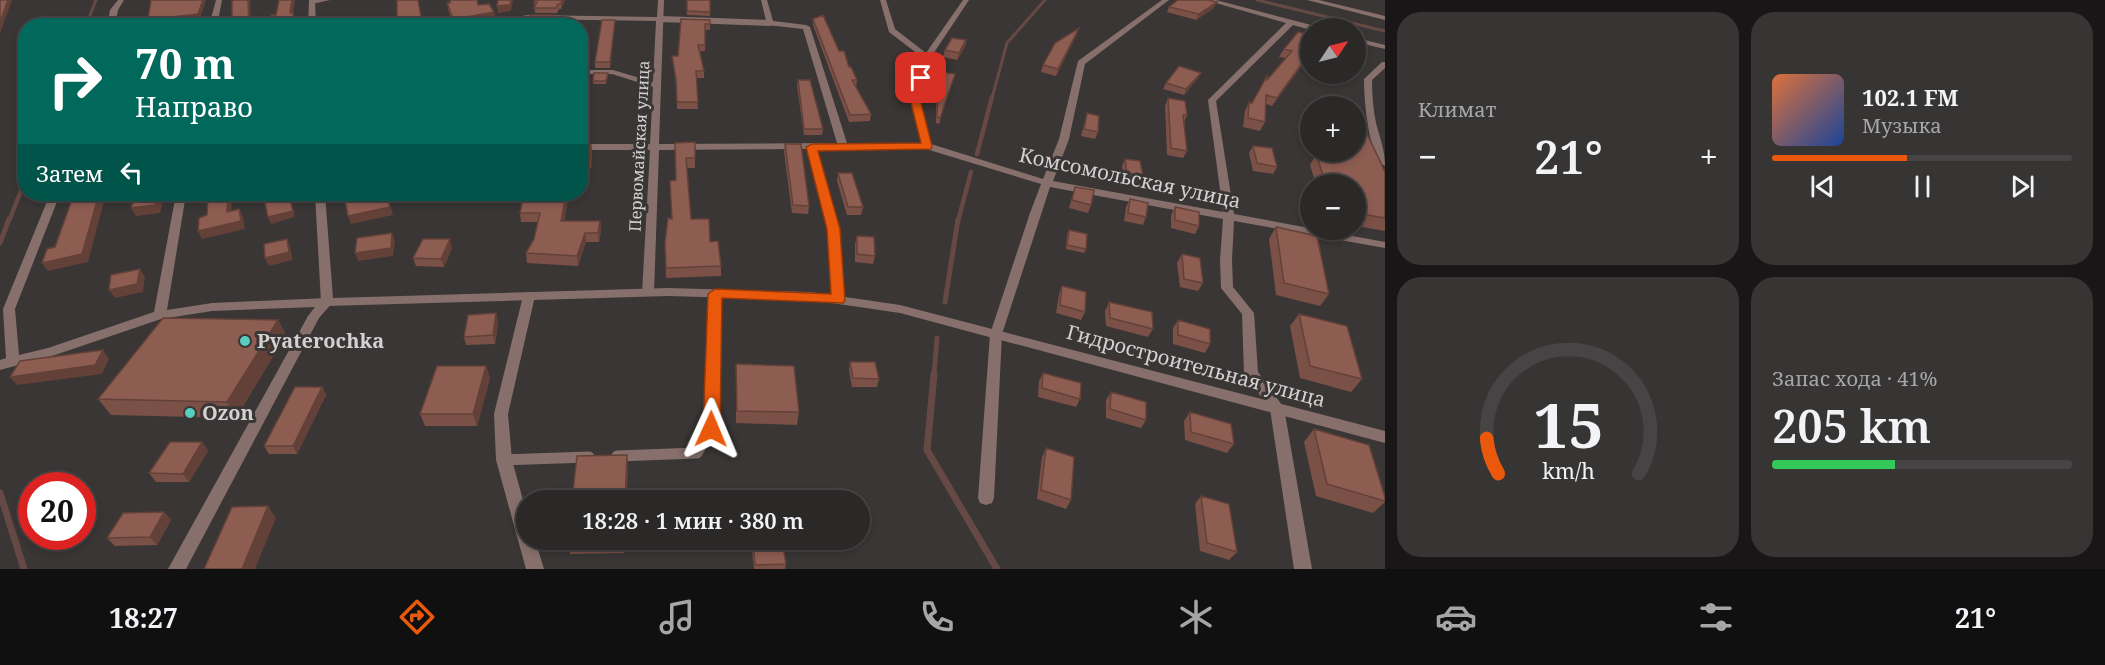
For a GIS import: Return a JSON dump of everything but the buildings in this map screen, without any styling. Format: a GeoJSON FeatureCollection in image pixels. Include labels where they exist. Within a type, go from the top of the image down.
{"type":"FeatureCollection","features":[{"type":"Feature","properties":{"kind":"street"},"geometry":{"type":"LineString","coordinates":[[112,18],[114,10],[121,0]]}},
{"type":"Feature","properties":{"kind":"street"},"geometry":{"type":"LineString","coordinates":[[215,18],[219,0]]}},
{"type":"Feature","properties":{"kind":"street"},"geometry":{"type":"LineString","coordinates":[[312,18],[312,1],[327,0]]}},
{"type":"Feature","properties":{"kind":"street","name":"Первомайская улица"},"geometry":{"type":"LineString","coordinates":[[648,293],[661,0]]}},
{"type":"Feature","properties":{"kind":"street"},"geometry":{"type":"LineString","coordinates":[[764,0],[770,23],[806,27],[843,147]]}},
{"type":"Feature","properties":{"kind":"street"},"geometry":{"type":"LineString","coordinates":[[883,0],[892,30],[927,57]]}},
{"type":"Feature","properties":{"kind":"street"},"geometry":{"type":"LineString","coordinates":[[927,146],[915,99],[927,57],[966,0]]}},
{"type":"Feature","properties":{"kind":"street"},"geometry":{"type":"LineString","coordinates":[[986,498],[996,334],[1064,139],[1081,63],[1166,0]]}},
{"type":"Feature","properties":{"kind":"street"},"geometry":{"type":"LineString","coordinates":[[1208,0],[1300,25]]}},
{"type":"Feature","properties":{"kind":"street"},"geometry":{"type":"LineString","coordinates":[[1310,0],[1385,18]]}},
{"type":"Feature","properties":{"kind":"street"},"geometry":{"type":"LineString","coordinates":[[521,18],[660,19]]}},
{"type":"Feature","properties":{"kind":"street"},"geometry":{"type":"LineString","coordinates":[[1291,23],[1212,100],[1229,217],[1227,288],[1248,313],[1251,373],[1277,408],[1303,569]]}},
{"type":"Feature","properties":{"kind":"street"},"geometry":{"type":"LineString","coordinates":[[1366,42],[1385,47]]}},
{"type":"Feature","properties":{"kind":"street"},"geometry":{"type":"LineString","coordinates":[[1385,64],[1368,79],[1367,105],[1374,138],[1385,163]]}},
{"type":"Feature","properties":{"kind":"street"},"geometry":{"type":"LineString","coordinates":[[588,72],[613,72],[657,86]]}},
{"type":"Feature","properties":{"kind":"street","name":"Комсомольская улица"},"geometry":{"type":"LineString","coordinates":[[588,147],[927,146],[1047,183],[1385,246]]}},
{"type":"Feature","properties":{"kind":"street"},"geometry":{"type":"LineString","coordinates":[[812,147],[833,229],[838,300]]}},
{"type":"Feature","properties":{"kind":"street"},"geometry":{"type":"LineString","coordinates":[[13,362],[9,309],[52,201]]}},
{"type":"Feature","properties":{"kind":"street"},"geometry":{"type":"LineString","coordinates":[[160,315],[180,201]]}},
{"type":"Feature","properties":{"kind":"street"},"geometry":{"type":"LineString","coordinates":[[177,569],[314,316],[327,302],[320,201]]}},
{"type":"Feature","properties":{"kind":"street","name":"Гидростроительная улица"},"geometry":{"type":"LineString","coordinates":[[0,365],[50,352],[160,315],[212,308],[327,302],[648,293],[811,296],[900,309],[1385,437]]}},
{"type":"Feature","properties":{"kind":"street"},"geometry":{"type":"LineString","coordinates":[[529,296],[501,414],[504,460],[535,569]]}},
{"type":"Feature","properties":{"kind":"lane"},"geometry":{"type":"LineString","coordinates":[[660,19],[770,23]]}},
{"type":"Feature","properties":{"kind":"lane"},"geometry":{"type":"LineString","coordinates":[[504,460],[698,453],[711,429],[715,294]]}},
{"type":"Feature","properties":{"kind":"waterway"},"geometry":{"type":"LineString","coordinates":[[89,18],[96,0]]}},
{"type":"Feature","properties":{"kind":"waterway"},"geometry":{"type":"LineString","coordinates":[[992,98],[1007,43],[1045,0]]}},
{"type":"Feature","properties":{"kind":"waterway"},"geometry":{"type":"LineString","coordinates":[[1257,0],[1385,31]]}},
{"type":"Feature","properties":{"kind":"waterway"},"geometry":{"type":"LineString","coordinates":[[977,154],[992,97]]}},
{"type":"Feature","properties":{"kind":"waterway"},"geometry":{"type":"LineString","coordinates":[[958,221],[971,172]]}},
{"type":"Feature","properties":{"kind":"waterway"},"geometry":{"type":"LineString","coordinates":[[9,221],[18,198]]}},
{"type":"Feature","properties":{"kind":"waterway"},"geometry":{"type":"LineString","coordinates":[[0,243],[9,219]]}},
{"type":"Feature","properties":{"kind":"waterway"},"geometry":{"type":"LineString","coordinates":[[945,302],[958,219]]}},
{"type":"Feature","properties":{"kind":"waterway"},"geometry":{"type":"LineString","coordinates":[[934,375],[937,338]]}},
{"type":"Feature","properties":{"kind":"waterway"},"geometry":{"type":"LineString","coordinates":[[934,374],[927,450],[997,569]]}},
{"type":"Feature","properties":{"kind":"waterway"},"geometry":{"type":"LineString","coordinates":[[0,493],[24,569]]}},
{"type":"Feature","properties":{"kind":"place","name":"Pyaterochka"},"geometry":{"type":"Point","coordinates":[245,341]}},
{"type":"Feature","properties":{"kind":"place","name":"Ozon"},"geometry":{"type":"Point","coordinates":[190,413]}},
{"type":"Feature","properties":{"kind":"route"},"geometry":{"type":"LineString","coordinates":[[711,429],[715,294],[811,296],[838,300],[833,229],[812,147],[927,146],[915,99],[921,78]]}}]}
